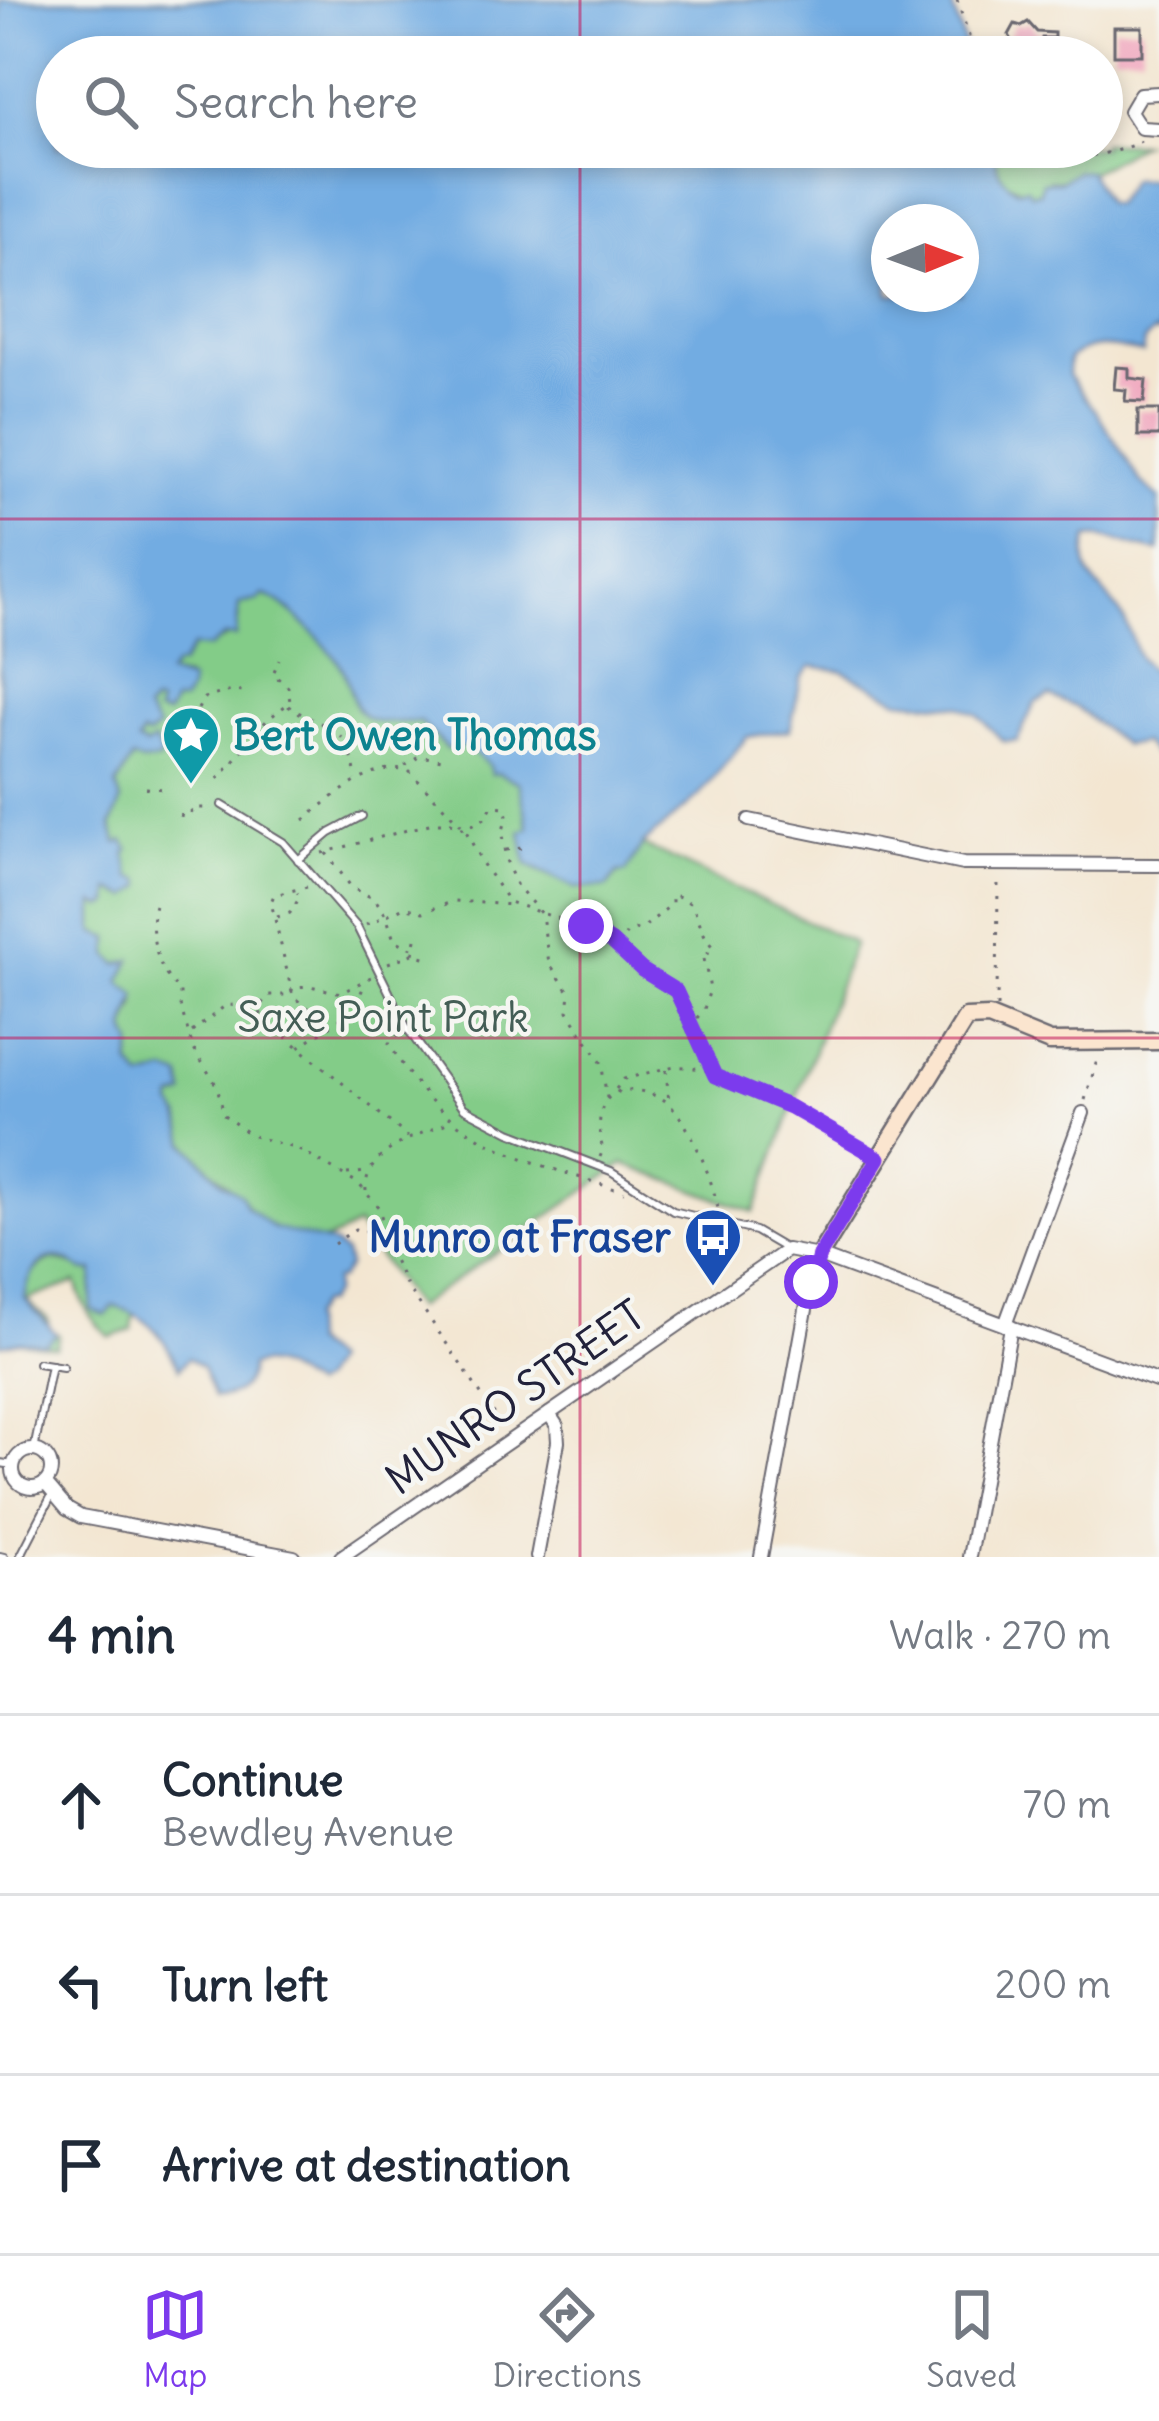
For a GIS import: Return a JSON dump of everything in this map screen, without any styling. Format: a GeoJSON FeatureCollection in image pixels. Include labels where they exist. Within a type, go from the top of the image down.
{"type":"FeatureCollection","features":[{"type":"Feature","properties":{"kind":"street"},"geometry":{"type":"LineString","coordinates":[[1155,130],[1133,121],[1131,106],[1140,94],[1159,93]]}},
{"type":"Feature","properties":{"kind":"street"},"geometry":{"type":"LineString","coordinates":[[749,820],[963,864],[1159,865]]}},
{"type":"Feature","properties":{"kind":"street"},"geometry":{"type":"LineString","coordinates":[[761,1557],[819,1256],[958,1027],[972,1016],[997,1020],[1051,1042],[1159,1041]]}},
{"type":"Feature","properties":{"kind":"street"},"geometry":{"type":"LineString","coordinates":[[969,1557],[1008,1326],[1083,1114]]}},
{"type":"Feature","properties":{"kind":"street"},"geometry":{"type":"LineString","coordinates":[[787,1250],[819,1256],[1159,1382]]}},
{"type":"Feature","properties":{"kind":"street","name":"MUNRO STREET"},"geometry":{"type":"LineString","coordinates":[[341,1557],[787,1250]]}},
{"type":"Feature","properties":{"kind":"street"},"geometry":{"type":"LineString","coordinates":[[537,1557],[559,1442],[549,1414]]}},
{"type":"Feature","properties":{"kind":"street"},"geometry":{"type":"LineString","coordinates":[[49,1488],[23,1485],[7,1464],[34,1450],[46,1455],[51,1466],[49,1488],[67,1510],[88,1520],[295,1557]]}},
{"type":"Feature","properties":{"kind":"lane"},"geometry":{"type":"LineString","coordinates":[[223,805],[283,842],[359,929],[406,1028],[464,1108],[510,1132],[596,1165],[674,1210],[766,1236],[787,1250]]}},
{"type":"Feature","properties":{"kind":"lane"},"geometry":{"type":"LineString","coordinates":[[298,860],[330,833],[362,815]]}},
{"type":"Feature","properties":{"kind":"lane"},"geometry":{"type":"LineString","coordinates":[[38,1363],[63,1367]]}},
{"type":"Feature","properties":{"kind":"lane"},"geometry":{"type":"LineString","coordinates":[[34,1450],[51,1365]]}},
{"type":"Feature","properties":{"kind":"lane"},"geometry":{"type":"LineString","coordinates":[[20,1557],[49,1488]]}},
{"type":"Feature","properties":{"kind":"path"},"geometry":{"type":"LineString","coordinates":[[957,0],[969,36]]}},
{"type":"Feature","properties":{"kind":"path"},"geometry":{"type":"LineString","coordinates":[[1123,146],[1138,144],[1155,130]]}},
{"type":"Feature","properties":{"kind":"path"},"geometry":{"type":"LineString","coordinates":[[218,779],[267,720],[287,705],[290,691],[273,674],[278,659]]}},
{"type":"Feature","properties":{"kind":"path"},"geometry":{"type":"LineString","coordinates":[[191,751],[185,740],[204,698],[246,692]]}},
{"type":"Feature","properties":{"kind":"path"},"geometry":{"type":"LineString","coordinates":[[287,705],[338,730],[350,745],[356,782]]}},
{"type":"Feature","properties":{"kind":"path"},"geometry":{"type":"LineString","coordinates":[[304,820],[342,787],[404,768],[420,756],[442,760]]}},
{"type":"Feature","properties":{"kind":"path"},"geometry":{"type":"LineString","coordinates":[[219,761],[227,766]]}},
{"type":"Feature","properties":{"kind":"path"},"geometry":{"type":"LineString","coordinates":[[404,768],[465,830],[482,863],[514,905]]}},
{"type":"Feature","properties":{"kind":"path"},"geometry":{"type":"LineString","coordinates":[[146,788],[169,789]]}},
{"type":"Feature","properties":{"kind":"path"},"geometry":{"type":"LineString","coordinates":[[465,830],[496,804],[504,807],[505,850],[515,883],[542,916],[549,963],[570,993],[568,1011],[601,1062],[607,1098],[598,1129],[603,1150],[596,1165]]}},
{"type":"Feature","properties":{"kind":"path"},"geometry":{"type":"LineString","coordinates":[[180,815],[208,808]]}},
{"type":"Feature","properties":{"kind":"path"},"geometry":{"type":"LineString","coordinates":[[315,855],[433,823],[451,823],[465,830]]}},
{"type":"Feature","properties":{"kind":"path"},"geometry":{"type":"LineString","coordinates":[[505,850],[522,848]]}},
{"type":"Feature","properties":{"kind":"path"},"geometry":{"type":"LineString","coordinates":[[325,852],[352,887],[375,899],[386,915],[390,936],[428,958]]}},
{"type":"Feature","properties":{"kind":"path"},"geometry":{"type":"LineString","coordinates":[[997,1020],[998,864]]}},
{"type":"Feature","properties":{"kind":"path"},"geometry":{"type":"LineString","coordinates":[[319,882],[272,898],[287,982],[341,993],[365,982],[393,958],[412,951]]}},
{"type":"Feature","properties":{"kind":"path"},"geometry":{"type":"LineString","coordinates":[[276,916],[290,913],[300,897],[296,892]]}},
{"type":"Feature","properties":{"kind":"path"},"geometry":{"type":"LineString","coordinates":[[617,947],[628,932],[644,928],[672,904],[672,895],[688,899],[702,935],[713,946],[703,954],[710,989],[704,1009],[692,1024]]}},
{"type":"Feature","properties":{"kind":"path"},"geometry":{"type":"LineString","coordinates":[[359,929],[404,907],[423,912],[455,901],[514,905],[586,926],[676,991],[715,1076]]}},
{"type":"Feature","properties":{"kind":"path"},"geometry":{"type":"LineString","coordinates":[[155,905],[152,924],[162,970],[167,981],[180,988],[193,1048],[217,1086],[229,1120],[250,1135],[297,1149],[366,1192],[379,1208],[391,1253],[406,1284],[511,1437]]}},
{"type":"Feature","properties":{"kind":"path"},"geometry":{"type":"LineString","coordinates":[[412,951],[416,939]]}},
{"type":"Feature","properties":{"kind":"path"},"geometry":{"type":"LineString","coordinates":[[299,1046],[337,1025],[359,1002],[365,982]]}},
{"type":"Feature","properties":{"kind":"path"},"geometry":{"type":"LineString","coordinates":[[260,1006],[268,995],[289,995],[294,987]]}},
{"type":"Feature","properties":{"kind":"path"},"geometry":{"type":"LineString","coordinates":[[294,987],[293,997],[332,1025]]}},
{"type":"Feature","properties":{"kind":"path"},"geometry":{"type":"LineString","coordinates":[[191,1034],[226,1005],[260,1006]]}},
{"type":"Feature","properties":{"kind":"path"},"geometry":{"type":"LineString","coordinates":[[260,1006],[266,1022],[408,1137]]}},
{"type":"Feature","properties":{"kind":"path"},"geometry":{"type":"LineString","coordinates":[[1083,1114],[1103,1042]]}},
{"type":"Feature","properties":{"kind":"path"},"geometry":{"type":"LineString","coordinates":[[607,1098],[624,1079],[691,1065],[790,1107],[879,1158]]}},
{"type":"Feature","properties":{"kind":"path"},"geometry":{"type":"LineString","coordinates":[[666,1069],[670,1104]]}},
{"type":"Feature","properties":{"kind":"path"},"geometry":{"type":"LineString","coordinates":[[616,1089],[645,1093],[670,1104],[712,1181],[720,1222]]}},
{"type":"Feature","properties":{"kind":"path"},"geometry":{"type":"LineString","coordinates":[[343,1174],[369,1172],[408,1137],[451,1121]]}},
{"type":"Feature","properties":{"kind":"path"},"geometry":{"type":"LineString","coordinates":[[366,1192],[369,1172]]}},
{"type":"Feature","properties":{"kind":"path"},"geometry":{"type":"LineString","coordinates":[[334,1244],[355,1229],[363,1232],[386,1225]]}},
{"type":"Feature","properties":{"kind":"green space"},"geometry":{"type":"Polygon","coordinates":[[[1123,143],[1142,143],[1123,154],[1123,143]]]}},
{"type":"Feature","properties":{"kind":"green space"},"geometry":{"type":"Polygon","coordinates":[[[998,168],[1098,168],[1074,178],[1049,180],[1040,192],[1031,194],[1001,179],[998,168]]]}},
{"type":"Feature","properties":{"kind":"green space","name":"Saxe Point Park"},"geometry":{"type":"Polygon","coordinates":[[[263,595],[294,615],[329,650],[366,717],[421,722],[447,749],[468,747],[498,773],[519,783],[529,828],[527,864],[536,870],[607,887],[642,845],[854,943],[754,1212],[624,1164],[415,1308],[357,1225],[320,1241],[287,1234],[256,1215],[192,1149],[171,1099],[180,1097],[167,1072],[142,1079],[130,1064],[133,1044],[126,1029],[136,1004],[119,983],[129,961],[118,965],[109,955],[110,938],[94,932],[91,908],[110,890],[124,895],[136,879],[131,877],[111,827],[121,801],[116,786],[132,758],[158,760],[138,741],[146,711],[153,703],[170,708],[185,678],[167,675],[181,665],[192,647],[229,636],[237,625],[239,604],[263,595]]]}},
{"type":"Feature","properties":{"kind":"green space"},"geometry":{"type":"Polygon","coordinates":[[[53,1259],[93,1270],[91,1309],[114,1306],[134,1312],[132,1330],[110,1337],[88,1312],[76,1282],[26,1300],[32,1274],[53,1259]]]}},
{"type":"Feature","properties":{"kind":"green space"},"geometry":{"type":"Polygon","coordinates":[[[29,1303],[48,1319],[49,1329],[59,1335],[56,1347],[19,1341],[45,1344],[55,1333],[48,1329],[44,1316],[29,1303]]]}},
{"type":"Feature","properties":{"kind":"water"},"geometry":{"type":"Polygon","coordinates":[[[0,0],[950,0],[962,36],[36,36],[36,168],[998,168],[1017,190],[1027,188],[1031,194],[1040,192],[1042,182],[1089,171],[1106,203],[1114,204],[1131,179],[1159,179],[1159,225],[1151,257],[1159,279],[1159,333],[1144,341],[1143,353],[1104,347],[1077,353],[1069,359],[1068,375],[1141,482],[1159,498],[1159,551],[1089,537],[1086,564],[1125,621],[1138,656],[1159,677],[1159,761],[1143,743],[1124,745],[1077,708],[1050,696],[1035,703],[1017,741],[1003,741],[977,714],[959,706],[899,700],[843,671],[811,666],[801,678],[790,730],[747,737],[699,796],[642,845],[626,872],[617,873],[607,887],[575,888],[527,864],[521,832],[529,828],[519,783],[491,774],[489,766],[468,747],[448,749],[420,722],[366,717],[338,661],[294,615],[263,595],[239,604],[236,637],[225,636],[209,648],[192,647],[181,665],[168,674],[190,681],[183,702],[174,702],[167,715],[157,713],[159,705],[153,703],[146,711],[158,728],[147,737],[142,734],[138,742],[146,746],[154,741],[161,754],[158,760],[132,759],[116,786],[121,802],[111,826],[117,843],[124,841],[129,850],[131,877],[143,886],[129,897],[111,890],[110,904],[103,907],[94,903],[94,932],[110,938],[109,955],[118,964],[131,960],[120,982],[137,995],[126,1029],[133,1044],[130,1064],[142,1079],[167,1072],[182,1077],[185,1095],[172,1103],[186,1143],[273,1228],[334,1244],[345,1253],[348,1266],[334,1280],[333,1293],[325,1304],[320,1303],[310,1318],[311,1343],[332,1361],[320,1382],[311,1387],[275,1366],[250,1366],[240,1390],[214,1397],[202,1367],[188,1358],[179,1369],[147,1322],[114,1306],[106,1315],[91,1310],[93,1271],[58,1258],[37,1268],[25,1299],[56,1334],[45,1344],[0,1345],[0,0]]]}},
{"type":"Feature","properties":{"kind":"building"},"geometry":{"type":"Polygon","coordinates":[[[1028,22],[1037,32],[1054,36],[1010,36],[1015,24],[1028,22]]]}},
{"type":"Feature","properties":{"kind":"building"},"geometry":{"type":"Polygon","coordinates":[[[1114,27],[1142,27],[1142,55],[1123,55],[1123,36],[1114,36],[1114,27]]]}},
{"type":"Feature","properties":{"kind":"building"},"geometry":{"type":"Polygon","coordinates":[[[1116,367],[1129,368],[1129,378],[1146,380],[1144,402],[1125,401],[1126,390],[1114,389],[1116,367]]]}},
{"type":"Feature","properties":{"kind":"building"},"geometry":{"type":"Polygon","coordinates":[[[1138,410],[1159,410],[1159,436],[1138,436],[1138,410]]]}},
{"type":"Feature","properties":{"kind":"place","name":"Bert Owen Thomas"},"geometry":{"type":"Point","coordinates":[191,786]}},
{"type":"Feature","properties":{"kind":"place","name":"Munro at Fraser"},"geometry":{"type":"Point","coordinates":[713,1288]}},
{"type":"Feature","properties":{"kind":"route"},"geometry":{"type":"LineString","coordinates":[[586,926],[676,991],[715,1076],[790,1107],[879,1158],[819,1256],[811,1282]]}}]}
